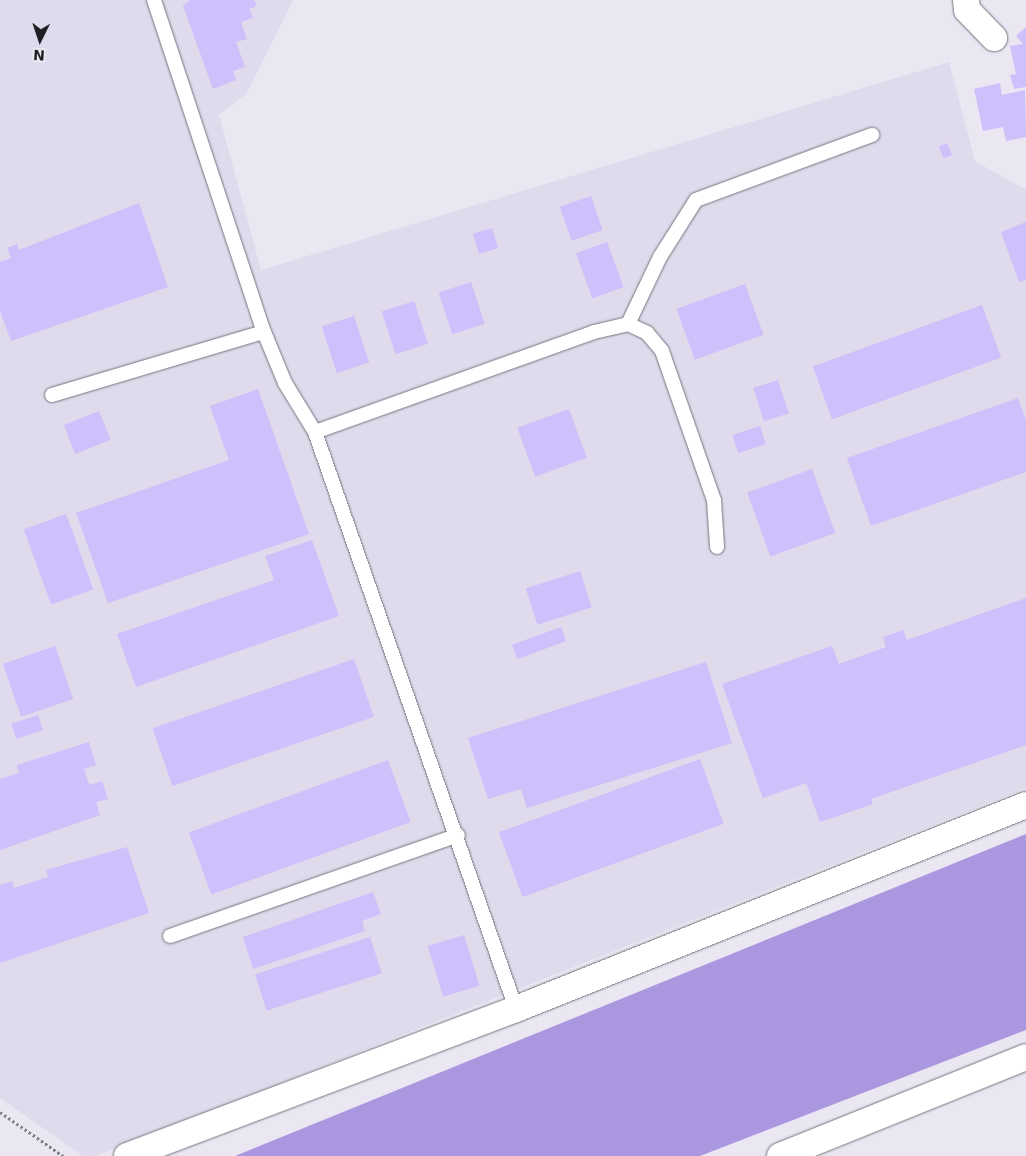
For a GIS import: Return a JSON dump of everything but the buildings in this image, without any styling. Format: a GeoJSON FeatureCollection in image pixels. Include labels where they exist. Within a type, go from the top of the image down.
{"type":"FeatureCollection","features":[{"type":"Feature","properties":{"kind":"street"},"geometry":{"type":"LineString","coordinates":[[966,0],[972,16],[994,38]]}},
{"type":"Feature","properties":{"kind":"street"},"geometry":{"type":"LineString","coordinates":[[127,1156],[516,1009],[1026,805]]}},
{"type":"Feature","properties":{"kind":"street"},"geometry":{"type":"LineString","coordinates":[[780,1156],[1026,1057]]}},
{"type":"Feature","properties":{"kind":"lane"},"geometry":{"type":"LineString","coordinates":[[154,0],[264,332],[285,383],[315,432],[458,835],[516,1009]]}},
{"type":"Feature","properties":{"kind":"lane"},"geometry":{"type":"LineString","coordinates":[[628,324],[660,257],[696,200],[872,135]]}},
{"type":"Feature","properties":{"kind":"lane"},"geometry":{"type":"LineString","coordinates":[[315,432],[594,332],[628,324],[647,333],[662,351],[714,500],[717,547]]}},
{"type":"Feature","properties":{"kind":"lane"},"geometry":{"type":"LineString","coordinates":[[52,395],[264,332]]}},
{"type":"Feature","properties":{"kind":"lane"},"geometry":{"type":"LineString","coordinates":[[170,936],[458,835]]}},
{"type":"Feature","properties":{"kind":"path"},"geometry":{"type":"LineString","coordinates":[[0,1112],[63,1156]]}},
{"type":"Feature","properties":{"kind":"shaded area"},"geometry":{"type":"Polygon","coordinates":[[[0,0],[293,0],[247,93],[219,115],[261,270],[949,62],[975,161],[1026,190],[1026,788],[96,1156],[83,1156],[0,1098],[0,0]]]}},
{"type":"Feature","properties":{"kind":"shaded area"},"geometry":{"type":"Polygon","coordinates":[[[1026,834],[1026,1030],[700,1156],[235,1156],[1026,834]]]}}]}
